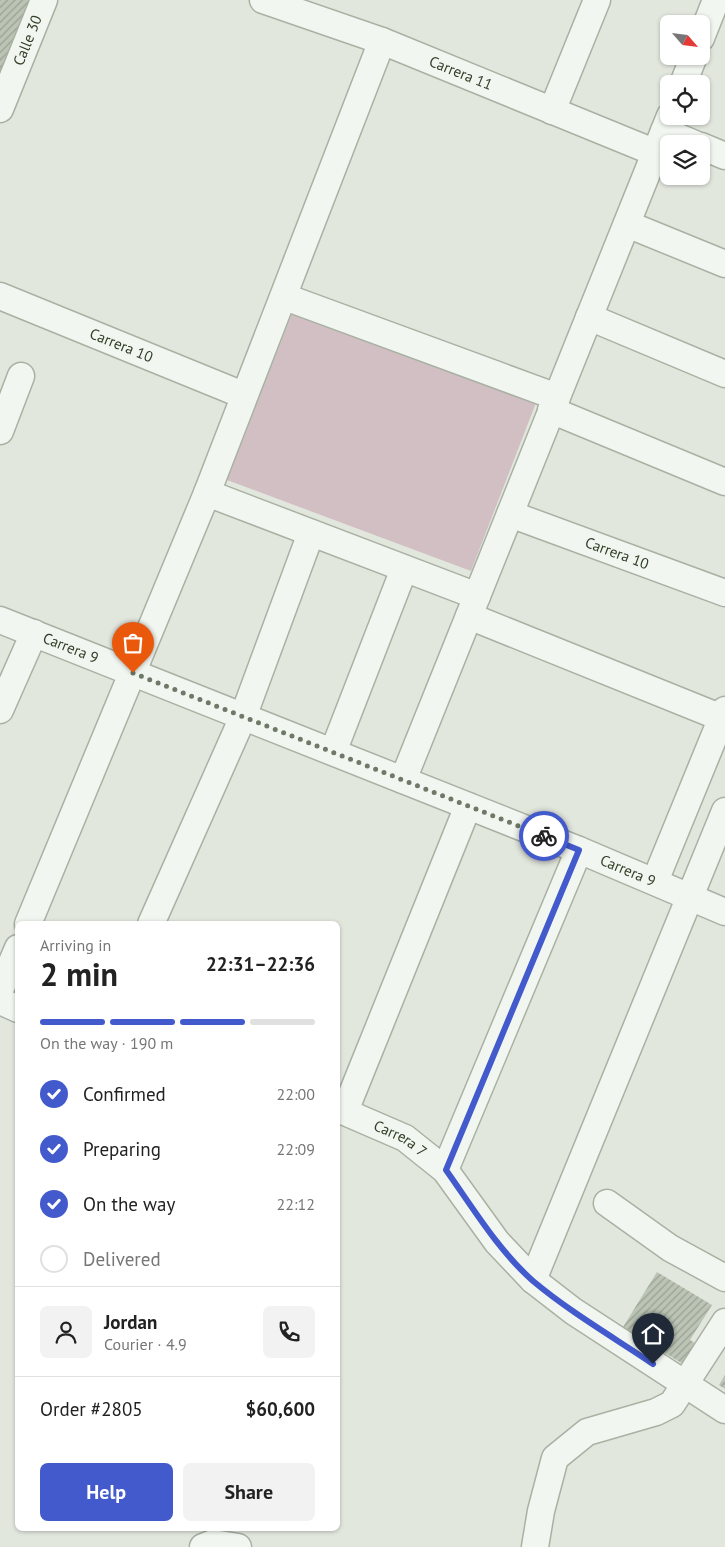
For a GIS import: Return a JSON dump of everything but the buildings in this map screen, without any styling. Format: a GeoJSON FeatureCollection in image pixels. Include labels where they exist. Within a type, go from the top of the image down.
{"type":"FeatureCollection","features":[{"type":"Feature","properties":{"kind":"street","name":"Calle 30"},"geometry":{"type":"LineString","coordinates":[[3,94],[44,0]]}},
{"type":"Feature","properties":{"kind":"street","name":"Carrera 11"},"geometry":{"type":"LineString","coordinates":[[263,0],[318,10],[382,41],[552,111],[663,133]]}},
{"type":"Feature","properties":{"kind":"street"},"geometry":{"type":"LineString","coordinates":[[552,111],[597,0]]}},
{"type":"Feature","properties":{"kind":"street"},"geometry":{"type":"LineString","coordinates":[[710,15],[716,0]]}},
{"type":"Feature","properties":{"kind":"street"},"geometry":{"type":"LineString","coordinates":[[29,921],[207,493],[244,395],[285,297],[382,41]]}},
{"type":"Feature","properties":{"kind":"street"},"geometry":{"type":"LineString","coordinates":[[403,780],[663,133]]}},
{"type":"Feature","properties":{"kind":"street"},"geometry":{"type":"LineString","coordinates":[[710,150],[725,156]]}},
{"type":"Feature","properties":{"kind":"street"},"geometry":{"type":"LineString","coordinates":[[627,224],[725,264]]}},
{"type":"Feature","properties":{"kind":"street","name":"Carrera 10"},"geometry":{"type":"LineString","coordinates":[[0,296],[244,395]]}},
{"type":"Feature","properties":{"kind":"street"},"geometry":{"type":"LineString","coordinates":[[285,297],[554,403],[725,482]]}},
{"type":"Feature","properties":{"kind":"street"},"geometry":{"type":"LineString","coordinates":[[589,317],[725,374]]}},
{"type":"Feature","properties":{"kind":"street"},"geometry":{"type":"LineString","coordinates":[[0,431],[22,376]]}},
{"type":"Feature","properties":{"kind":"street"},"geometry":{"type":"LineString","coordinates":[[207,493],[404,569],[473,606],[723,714],[655,881]]}},
{"type":"Feature","properties":{"kind":"street","name":"Carrera 10"},"geometry":{"type":"LineString","coordinates":[[510,514],[725,593]]}},
{"type":"Feature","properties":{"kind":"street"},"geometry":{"type":"LineString","coordinates":[[152,921],[242,716],[311,533]]}},
{"type":"Feature","properties":{"kind":"street"},"geometry":{"type":"LineString","coordinates":[[333,752],[404,569]]}},
{"type":"Feature","properties":{"kind":"street","name":"Carrera 9"},"geometry":{"type":"LineString","coordinates":[[0,620],[579,850],[725,912]]}},
{"type":"Feature","properties":{"kind":"street"},"geometry":{"type":"LineString","coordinates":[[0,710],[34,633]]}},
{"type":"Feature","properties":{"kind":"street"},"geometry":{"type":"LineString","coordinates":[[341,1110],[468,806]]}},
{"type":"Feature","properties":{"kind":"street"},"geometry":{"type":"LineString","coordinates":[[533,1280],[725,811]]}},
{"type":"Feature","properties":{"kind":"street"},"geometry":{"type":"LineString","coordinates":[[446,1170],[579,850]]}},
{"type":"Feature","properties":{"kind":"street"},"geometry":{"type":"LineString","coordinates":[[0,990],[15,955]]}},
{"type":"Feature","properties":{"kind":"street"},"geometry":{"type":"LineString","coordinates":[[0,1001],[15,1008]]}},
{"type":"Feature","properties":{"kind":"street","name":"Carrera 7"},"geometry":{"type":"LineString","coordinates":[[341,1110],[405,1138],[446,1170],[497,1242],[533,1280],[573,1311],[725,1410]]}},
{"type":"Feature","properties":{"kind":"street"},"geometry":{"type":"LineString","coordinates":[[607,1203],[670,1248],[725,1278]]}},
{"type":"Feature","properties":{"kind":"street"},"geometry":{"type":"LineString","coordinates":[[535,1547],[541,1511],[555,1458],[587,1432],[656,1412],[672,1404],[725,1323]]}},
{"type":"Feature","properties":{"kind":"street"},"geometry":{"type":"LineString","coordinates":[[204,1547],[213,1543],[238,1547]]}},
{"type":"Feature","properties":{"kind":"shaded area"},"geometry":{"type":"Polygon","coordinates":[[[293,311],[536,403],[471,571],[227,480],[293,311]]]}},
{"type":"Feature","properties":{"kind":"way so far"},"geometry":{"type":"LineString","coordinates":[[133,673],[544,836]]}},
{"type":"Feature","properties":{"kind":"route"},"geometry":{"type":"LineString","coordinates":[[544,836],[579,850],[446,1170],[497,1242],[533,1280],[573,1311],[653,1364]]}}]}
